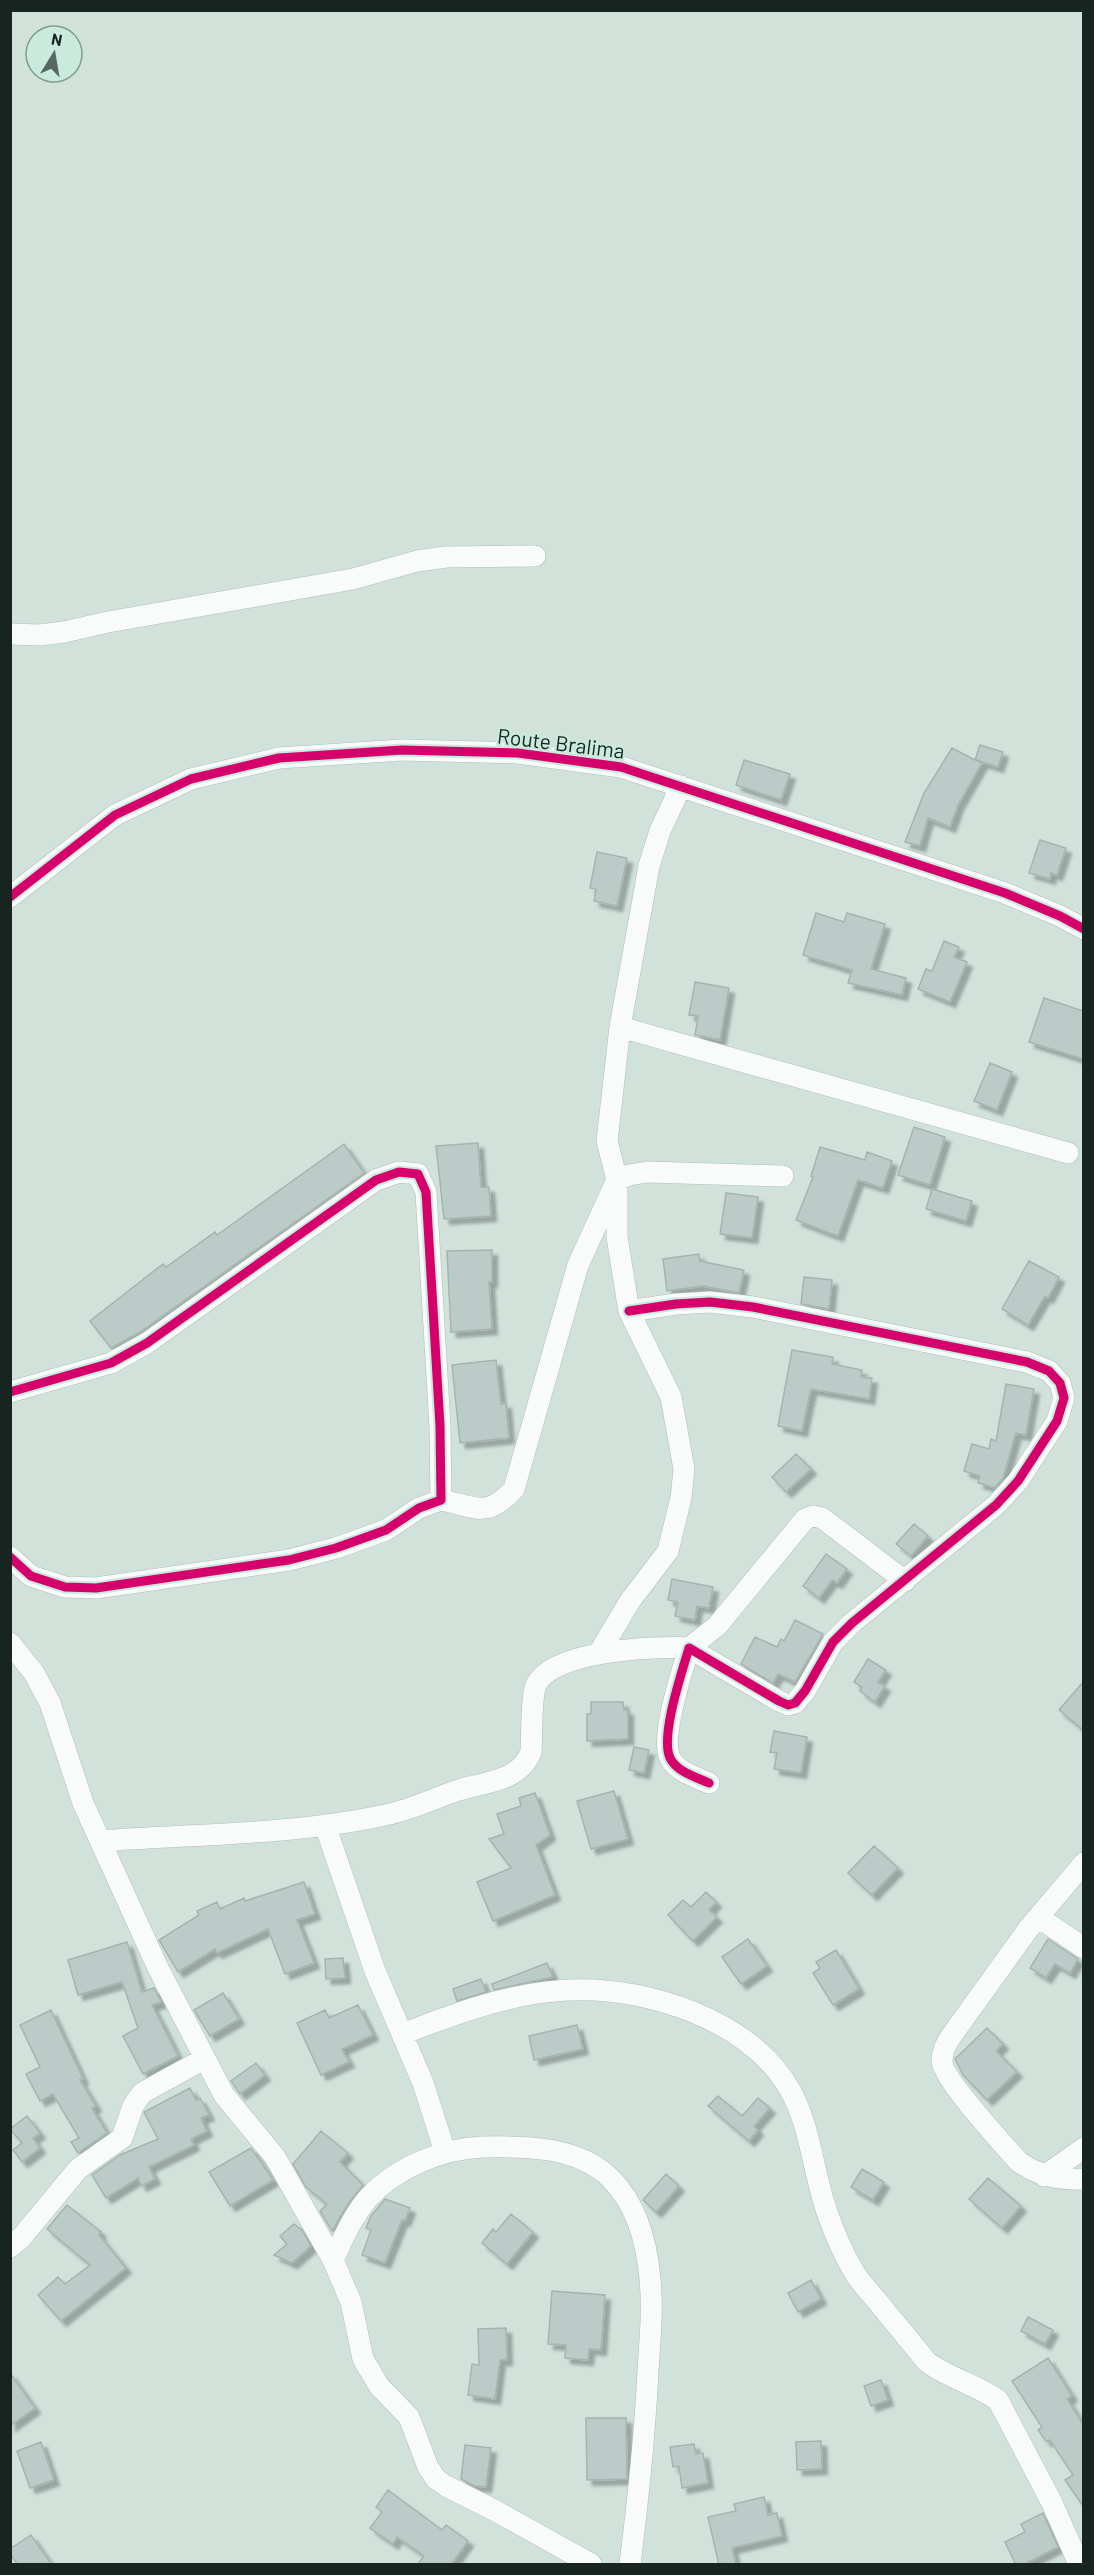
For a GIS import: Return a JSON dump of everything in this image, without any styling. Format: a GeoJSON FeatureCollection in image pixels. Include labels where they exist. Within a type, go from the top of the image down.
{"type":"FeatureCollection","features":[{"type":"Feature","properties":{"kind":"street"},"geometry":{"type":"LineString","coordinates":[[10,634],[40,635],[64,632],[108,622],[353,579],[446,557],[535,556]]}},
{"type":"Feature","properties":{"kind":"street","name":"Route Bralima"},"geometry":{"type":"LineString","coordinates":[[10,897],[115,815],[191,779],[279,758],[402,750],[518,753],[621,767],[1005,893],[1060,916],[1083,929]]}},
{"type":"Feature","properties":{"kind":"street"},"geometry":{"type":"LineString","coordinates":[[599,1653],[630,1601],[668,1551],[681,1498],[684,1469],[671,1397],[659,1367],[629,1311],[617,1237],[617,1180],[611,1164],[607,1141],[620,1027],[648,866],[660,831],[681,786]]}},
{"type":"Feature","properties":{"kind":"street"},"geometry":{"type":"LineString","coordinates":[[620,1027],[1068,1153]]}},
{"type":"Feature","properties":{"kind":"street"},"geometry":{"type":"LineString","coordinates":[[10,1392],[120,1359],[147,1344],[376,1180],[399,1172],[418,1174],[426,1192],[440,1426],[441,1500]]}},
{"type":"Feature","properties":{"kind":"street"},"geometry":{"type":"LineString","coordinates":[[10,1557],[31,1576],[65,1587],[96,1588],[289,1560],[336,1548],[386,1530],[419,1508],[441,1500],[489,1509],[497,1505],[514,1489],[578,1265],[617,1180],[647,1172],[783,1176]]}},
{"type":"Feature","properties":{"kind":"street"},"geometry":{"type":"LineString","coordinates":[[100,1841],[325,1825],[388,1815],[511,1775],[527,1762],[531,1752],[535,1687],[540,1680],[546,1672],[560,1665],[599,1653],[672,1647],[689,1648],[788,1705],[795,1703],[806,1691],[833,1642],[852,1623],[996,1505],[1018,1481],[1057,1421],[1064,1398],[1060,1383],[1049,1371],[1027,1362],[753,1307],[710,1302],[629,1311]]}},
{"type":"Feature","properties":{"kind":"street"},"geometry":{"type":"LineString","coordinates":[[709,1783],[681,1770],[670,1759],[667,1747],[670,1718],[689,1648],[717,1626],[805,1519],[813,1516],[822,1518],[905,1581]]}},
{"type":"Feature","properties":{"kind":"street"},"geometry":{"type":"LineString","coordinates":[[10,1643],[34,1673],[50,1703],[83,1803],[158,1968],[204,2059],[224,2095],[275,2157],[333,2260],[351,2302],[363,2359],[379,2386],[409,2417],[428,2467],[436,2479],[591,2565]]}},
{"type":"Feature","properties":{"kind":"street"},"geometry":{"type":"LineString","coordinates":[[325,1825],[375,1971],[388,2006],[404,2034],[423,2083],[445,2152]]}},
{"type":"Feature","properties":{"kind":"street"},"geometry":{"type":"LineString","coordinates":[[1083,1863],[1038,1917],[951,2035],[943,2049],[941,2063],[950,2079],[1018,2161],[1031,2172],[1044,2176],[1083,2179]]}},
{"type":"Feature","properties":{"kind":"street"},"geometry":{"type":"LineString","coordinates":[[1038,1917],[1083,1948]]}},
{"type":"Feature","properties":{"kind":"street"},"geometry":{"type":"LineString","coordinates":[[404,2034],[481,2005],[550,1991],[583,1988],[622,1991],[662,2000],[717,2022],[740,2035],[777,2072],[791,2091],[808,2137],[826,2208],[854,2273],[927,2362],[939,2371],[986,2392],[998,2400],[1076,2537],[1079,2565]]}},
{"type":"Feature","properties":{"kind":"street"},"geometry":{"type":"LineString","coordinates":[[10,2247],[21,2238],[78,2169],[122,2138],[133,2106],[142,2093],[204,2059]]}},
{"type":"Feature","properties":{"kind":"street"},"geometry":{"type":"LineString","coordinates":[[333,2260],[354,2217],[380,2186],[445,2152],[464,2148],[519,2147],[574,2156],[592,2165],[611,2179],[637,2218],[650,2279],[651,2323],[641,2470],[630,2565]]}},
{"type":"Feature","properties":{"kind":"street"},"geometry":{"type":"LineString","coordinates":[[1044,2176],[1083,2148]]}},
{"type":"Feature","properties":{"kind":"building"},"geometry":{"type":"Polygon","coordinates":[[[980,745],[1003,752],[998,767],[976,760],[982,763],[958,805],[950,827],[928,818],[920,846],[905,842],[924,793],[952,748],[975,760],[980,745]]]}},
{"type":"Feature","properties":{"kind":"building"},"geometry":{"type":"Polygon","coordinates":[[[744,760],[790,774],[781,800],[736,785],[744,760]]]}},
{"type":"Feature","properties":{"kind":"building"},"geometry":{"type":"Polygon","coordinates":[[[1040,840],[1066,848],[1057,875],[1051,873],[1050,879],[1029,873],[1040,840]]]}},
{"type":"Feature","properties":{"kind":"building"},"geometry":{"type":"Polygon","coordinates":[[[597,852],[627,858],[617,906],[594,901],[596,889],[590,888],[597,852]]]}},
{"type":"Feature","properties":{"kind":"building"},"geometry":{"type":"Polygon","coordinates":[[[816,913],[844,922],[847,913],[885,924],[871,969],[906,978],[902,995],[848,983],[852,970],[803,955],[816,913]]]}},
{"type":"Feature","properties":{"kind":"building"},"geometry":{"type":"Polygon","coordinates":[[[944,941],[959,947],[954,957],[967,962],[950,1002],[918,989],[926,969],[932,971],[944,941]]]}},
{"type":"Feature","properties":{"kind":"building"},"geometry":{"type":"Polygon","coordinates":[[[695,982],[729,988],[720,1040],[695,1035],[698,1016],[689,1015],[695,982]]]}},
{"type":"Feature","properties":{"kind":"building"},"geometry":{"type":"Polygon","coordinates":[[[1044,998],[1083,1011],[1083,1059],[1029,1042],[1044,998]]]}},
{"type":"Feature","properties":{"kind":"building"},"geometry":{"type":"Polygon","coordinates":[[[990,1063],[1012,1072],[997,1110],[974,1101],[990,1063]]]}},
{"type":"Feature","properties":{"kind":"building"},"geometry":{"type":"Polygon","coordinates":[[[914,1127],[945,1137],[930,1185],[898,1175],[914,1127]]]}},
{"type":"Feature","properties":{"kind":"building"},"geometry":{"type":"Polygon","coordinates":[[[478,1143],[481,1187],[489,1187],[491,1216],[444,1219],[436,1146],[478,1143]]]}},
{"type":"Feature","properties":{"kind":"building"},"geometry":{"type":"Polygon","coordinates":[[[344,1144],[364,1173],[140,1332],[111,1348],[90,1321],[163,1264],[166,1267],[215,1232],[217,1235],[344,1144]]]}},
{"type":"Feature","properties":{"kind":"building"},"geometry":{"type":"Polygon","coordinates":[[[820,1147],[865,1160],[867,1152],[892,1161],[883,1188],[858,1180],[838,1236],[796,1220],[813,1177],[811,1176],[820,1147]]]}},
{"type":"Feature","properties":{"kind":"building"},"geometry":{"type":"Polygon","coordinates":[[[932,1189],[972,1201],[966,1221],[926,1209],[932,1189]]]}},
{"type":"Feature","properties":{"kind":"building"},"geometry":{"type":"Polygon","coordinates":[[[726,1193],[758,1197],[752,1238],[720,1234],[726,1193]]]}},
{"type":"Feature","properties":{"kind":"building"},"geometry":{"type":"Polygon","coordinates":[[[492,1250],[492,1282],[489,1282],[492,1329],[451,1332],[447,1251],[492,1250]]]}},
{"type":"Feature","properties":{"kind":"building"},"geometry":{"type":"Polygon","coordinates":[[[699,1254],[700,1261],[744,1270],[739,1293],[703,1286],[667,1291],[663,1259],[699,1254]]]}},
{"type":"Feature","properties":{"kind":"building"},"geometry":{"type":"Polygon","coordinates":[[[1029,1261],[1059,1277],[1048,1298],[1045,1296],[1028,1325],[1002,1309],[1029,1261]]]}},
{"type":"Feature","properties":{"kind":"building"},"geometry":{"type":"Polygon","coordinates":[[[804,1277],[832,1280],[829,1309],[801,1304],[804,1277]]]}},
{"type":"Feature","properties":{"kind":"building"},"geometry":{"type":"Polygon","coordinates":[[[792,1350],[833,1357],[832,1364],[862,1370],[861,1377],[872,1378],[869,1399],[811,1389],[802,1431],[778,1426],[792,1350]]]}},
{"type":"Feature","properties":{"kind":"building"},"geometry":{"type":"Polygon","coordinates":[[[496,1360],[501,1404],[506,1403],[509,1438],[460,1443],[452,1365],[496,1360]]]}},
{"type":"Feature","properties":{"kind":"building"},"geometry":{"type":"Polygon","coordinates":[[[1006,1384],[1034,1389],[1026,1435],[1016,1433],[1003,1478],[995,1488],[978,1483],[980,1476],[964,1471],[972,1444],[989,1449],[991,1439],[996,1441],[1006,1384]]]}},
{"type":"Feature","properties":{"kind":"building"},"geometry":{"type":"Polygon","coordinates":[[[796,1454],[811,1469],[786,1492],[772,1477],[796,1454]]]}},
{"type":"Feature","properties":{"kind":"building"},"geometry":{"type":"Polygon","coordinates":[[[914,1524],[928,1536],[911,1556],[896,1544],[914,1524]]]}},
{"type":"Feature","properties":{"kind":"building"},"geometry":{"type":"Polygon","coordinates":[[[826,1554],[847,1569],[837,1583],[832,1580],[819,1598],[803,1586],[826,1554]]]}},
{"type":"Feature","properties":{"kind":"building"},"geometry":{"type":"Polygon","coordinates":[[[672,1579],[713,1587],[709,1608],[697,1606],[695,1620],[675,1616],[678,1602],[668,1600],[672,1579]]]}},
{"type":"Feature","properties":{"kind":"building"},"geometry":{"type":"Polygon","coordinates":[[[795,1620],[823,1634],[795,1682],[778,1674],[773,1683],[741,1664],[755,1637],[777,1647],[781,1639],[784,1641],[795,1620]]]}},
{"type":"Feature","properties":{"kind":"building"},"geometry":{"type":"Polygon","coordinates":[[[868,1659],[886,1670],[878,1682],[885,1686],[875,1702],[860,1691],[862,1687],[854,1682],[868,1659]]]}},
{"type":"Feature","properties":{"kind":"building"},"geometry":{"type":"Polygon","coordinates":[[[1083,1682],[1083,1730],[1059,1710],[1083,1682]]]}},
{"type":"Feature","properties":{"kind":"building"},"geometry":{"type":"Polygon","coordinates":[[[591,1702],[623,1702],[624,1710],[628,1710],[628,1739],[587,1741],[587,1714],[591,1714],[591,1702]]]}},
{"type":"Feature","properties":{"kind":"building"},"geometry":{"type":"Polygon","coordinates":[[[774,1731],[807,1737],[801,1773],[774,1769],[777,1753],[770,1752],[774,1731]]]}},
{"type":"Feature","properties":{"kind":"building"},"geometry":{"type":"Polygon","coordinates":[[[634,1747],[649,1750],[644,1773],[629,1770],[634,1747]]]}},
{"type":"Feature","properties":{"kind":"building"},"geometry":{"type":"Polygon","coordinates":[[[614,1791],[628,1839],[591,1849],[577,1801],[614,1791]]]}},
{"type":"Feature","properties":{"kind":"building"},"geometry":{"type":"Polygon","coordinates":[[[535,1793],[550,1835],[536,1845],[555,1895],[493,1921],[477,1882],[511,1868],[489,1839],[504,1834],[497,1814],[521,1806],[519,1798],[535,1793]]]}},
{"type":"Feature","properties":{"kind":"building"},"geometry":{"type":"Polygon","coordinates":[[[874,1846],[898,1868],[872,1895],[848,1873],[874,1846]]]}},
{"type":"Feature","properties":{"kind":"building"},"geometry":{"type":"Polygon","coordinates":[[[304,1882],[315,1914],[297,1920],[314,1963],[285,1974],[268,1929],[217,1953],[215,1949],[178,1972],[159,1940],[199,1915],[197,1911],[217,1902],[220,1909],[244,1898],[245,1901],[304,1882]]]}},
{"type":"Feature","properties":{"kind":"building"},"geometry":{"type":"Polygon","coordinates":[[[706,1892],[716,1902],[709,1910],[717,1917],[693,1941],[668,1915],[683,1900],[691,1907],[706,1892]]]}},
{"type":"Feature","properties":{"kind":"building"},"geometry":{"type":"Polygon","coordinates":[[[748,1939],[767,1966],[741,1984],[722,1957],[748,1939]]]}},
{"type":"Feature","properties":{"kind":"building"},"geometry":{"type":"Polygon","coordinates":[[[1048,1939],[1078,1959],[1070,1973],[1055,1964],[1046,1978],[1030,1968],[1048,1939]]]}},
{"type":"Feature","properties":{"kind":"building"},"geometry":{"type":"Polygon","coordinates":[[[127,1942],[142,1992],[154,1988],[161,2002],[152,2005],[178,2056],[143,2074],[123,2036],[138,2028],[122,1982],[78,1995],[68,1960],[127,1942]]]}},
{"type":"Feature","properties":{"kind":"building"},"geometry":{"type":"Polygon","coordinates":[[[836,1950],[859,1989],[833,2005],[813,1973],[820,1968],[816,1962],[836,1950]]]}},
{"type":"Feature","properties":{"kind":"building"},"geometry":{"type":"Polygon","coordinates":[[[343,1958],[345,1978],[326,1979],[325,1959],[343,1958]]]}},
{"type":"Feature","properties":{"kind":"building"},"geometry":{"type":"Polygon","coordinates":[[[547,1963],[553,1977],[494,1990],[492,1984],[547,1963]]]}},
{"type":"Feature","properties":{"kind":"building"},"geometry":{"type":"Polygon","coordinates":[[[481,1979],[486,1992],[457,2001],[453,1989],[481,1979]]]}},
{"type":"Feature","properties":{"kind":"building"},"geometry":{"type":"Polygon","coordinates":[[[223,1993],[239,2019],[210,2036],[194,2010],[223,1993]]]}},
{"type":"Feature","properties":{"kind":"building"},"geometry":{"type":"Polygon","coordinates":[[[358,2005],[373,2035],[342,2049],[349,2062],[321,2075],[297,2023],[325,2010],[329,2018],[358,2005]]]}},
{"type":"Feature","properties":{"kind":"building"},"geometry":{"type":"Polygon","coordinates":[[[51,2010],[83,2079],[80,2080],[96,2106],[92,2108],[107,2133],[78,2153],[71,2142],[79,2138],[53,2094],[40,2101],[26,2074],[40,2067],[20,2025],[51,2010]]]}},
{"type":"Feature","properties":{"kind":"building"},"geometry":{"type":"Polygon","coordinates":[[[577,2025],[583,2049],[534,2060],[529,2036],[577,2025]]]}},
{"type":"Feature","properties":{"kind":"building"},"geometry":{"type":"Polygon","coordinates":[[[987,2028],[1003,2044],[996,2051],[1017,2072],[987,2100],[963,2075],[955,2059],[987,2028]]]}},
{"type":"Feature","properties":{"kind":"building"},"geometry":{"type":"Polygon","coordinates":[[[256,2063],[265,2075],[240,2094],[231,2081],[256,2063]]]}},
{"type":"Feature","properties":{"kind":"building"},"geometry":{"type":"Polygon","coordinates":[[[190,2088],[196,2100],[200,2098],[209,2115],[201,2118],[207,2131],[191,2139],[194,2145],[149,2167],[155,2179],[141,2186],[138,2178],[106,2198],[92,2175],[120,2155],[158,2139],[144,2112],[190,2088]]]}},
{"type":"Feature","properties":{"kind":"building"},"geometry":{"type":"Polygon","coordinates":[[[718,2096],[742,2116],[758,2098],[770,2108],[754,2126],[758,2130],[749,2141],[708,2106],[718,2096]]]}},
{"type":"Feature","properties":{"kind":"building"},"geometry":{"type":"Polygon","coordinates":[[[27,2116],[40,2133],[33,2138],[40,2148],[22,2162],[13,2150],[22,2143],[10,2129],[27,2116]]]}},
{"type":"Feature","properties":{"kind":"building"},"geometry":{"type":"Polygon","coordinates":[[[321,2131],[348,2153],[340,2162],[363,2185],[348,2204],[332,2231],[320,2211],[327,2204],[306,2187],[293,2164],[321,2131]]]}},
{"type":"Feature","properties":{"kind":"building"},"geometry":{"type":"Polygon","coordinates":[[[251,2148],[273,2180],[230,2206],[209,2172],[251,2148]]]}},
{"type":"Feature","properties":{"kind":"building"},"geometry":{"type":"Polygon","coordinates":[[[862,2169],[884,2182],[873,2200],[851,2187],[862,2169]]]}},
{"type":"Feature","properties":{"kind":"building"},"geometry":{"type":"Polygon","coordinates":[[[666,2174],[679,2186],[656,2212],[643,2200],[666,2174]]]}},
{"type":"Feature","properties":{"kind":"building"},"geometry":{"type":"Polygon","coordinates":[[[988,2178],[1021,2206],[1002,2228],[969,2199],[988,2178]]]}},
{"type":"Feature","properties":{"kind":"building"},"geometry":{"type":"Polygon","coordinates":[[[385,2199],[410,2208],[405,2221],[402,2220],[385,2263],[362,2255],[371,2230],[366,2228],[371,2216],[385,2199]]]}},
{"type":"Feature","properties":{"kind":"building"},"geometry":{"type":"Polygon","coordinates":[[[67,2205],[101,2232],[99,2235],[126,2268],[61,2321],[38,2295],[58,2277],[65,2284],[90,2265],[47,2229],[67,2205]]]}},
{"type":"Feature","properties":{"kind":"building"},"geometry":{"type":"Polygon","coordinates":[[[511,2214],[533,2232],[507,2264],[482,2243],[493,2229],[496,2232],[511,2214]]]}},
{"type":"Feature","properties":{"kind":"building"},"geometry":{"type":"Polygon","coordinates":[[[294,2224],[302,2230],[311,2246],[292,2263],[274,2255],[287,2244],[280,2236],[294,2224]]]}},
{"type":"Feature","properties":{"kind":"building"},"geometry":{"type":"Polygon","coordinates":[[[811,2280],[821,2299],[798,2312],[788,2293],[811,2280]]]}},
{"type":"Feature","properties":{"kind":"building"},"geometry":{"type":"Polygon","coordinates":[[[552,2291],[605,2295],[601,2350],[589,2349],[588,2360],[565,2358],[566,2345],[548,2344],[552,2291]]]}},
{"type":"Feature","properties":{"kind":"building"},"geometry":{"type":"Polygon","coordinates":[[[1028,2317],[1053,2330],[1045,2344],[1021,2331],[1028,2317]]]}},
{"type":"Feature","properties":{"kind":"building"},"geometry":{"type":"Polygon","coordinates":[[[506,2328],[507,2360],[500,2360],[495,2399],[468,2395],[472,2364],[479,2365],[478,2329],[506,2328]]]}},
{"type":"Feature","properties":{"kind":"building"},"geometry":{"type":"Polygon","coordinates":[[[1048,2358],[1072,2396],[1067,2399],[1083,2424],[1083,2506],[1065,2480],[1073,2475],[1050,2440],[1046,2441],[1038,2430],[1042,2427],[1012,2381],[1048,2358]]]}},
{"type":"Feature","properties":{"kind":"building"},"geometry":{"type":"Polygon","coordinates":[[[10,2373],[35,2408],[10,2426],[10,2373]]]}},
{"type":"Feature","properties":{"kind":"building"},"geometry":{"type":"Polygon","coordinates":[[[881,2380],[888,2400],[871,2406],[864,2386],[881,2380]]]}},
{"type":"Feature","properties":{"kind":"building"},"geometry":{"type":"Polygon","coordinates":[[[586,2418],[626,2418],[627,2479],[587,2480],[586,2418]]]}},
{"type":"Feature","properties":{"kind":"building"},"geometry":{"type":"Polygon","coordinates":[[[821,2441],[822,2469],[797,2470],[796,2442],[821,2441]]]}},
{"type":"Feature","properties":{"kind":"building"},"geometry":{"type":"Polygon","coordinates":[[[41,2442],[54,2480],[30,2488],[17,2451],[41,2442]]]}},
{"type":"Feature","properties":{"kind":"building"},"geometry":{"type":"Polygon","coordinates":[[[694,2444],[696,2454],[703,2453],[708,2483],[682,2488],[679,2466],[673,2467],[670,2447],[694,2444]]]}},
{"type":"Feature","properties":{"kind":"building"},"geometry":{"type":"Polygon","coordinates":[[[465,2445],[491,2448],[486,2487],[475,2486],[461,2479],[465,2445]]]}},
{"type":"Feature","properties":{"kind":"building"},"geometry":{"type":"Polygon","coordinates":[[[388,2490],[442,2530],[446,2525],[468,2541],[451,2565],[417,2565],[424,2556],[397,2537],[393,2544],[370,2528],[382,2512],[376,2507],[388,2490]]]}},
{"type":"Feature","properties":{"kind":"building"},"geometry":{"type":"Polygon","coordinates":[[[764,2497],[768,2515],[777,2513],[782,2536],[732,2548],[736,2565],[719,2565],[708,2517],[736,2511],[734,2504],[764,2497]]]}},
{"type":"Feature","properties":{"kind":"building"},"geometry":{"type":"Polygon","coordinates":[[[1043,2513],[1058,2547],[1023,2565],[1016,2565],[1005,2542],[1025,2532],[1021,2524],[1043,2513]]]}},
{"type":"Feature","properties":{"kind":"building"},"geometry":{"type":"Polygon","coordinates":[[[31,2535],[52,2565],[18,2565],[10,2554],[10,2549],[31,2535]]]}},
{"type":"Feature","properties":{"kind":"cycle path"},"geometry":{"type":"LineString","coordinates":[[10,897],[115,815],[191,779],[279,758],[402,750],[518,753],[621,767],[1005,893],[1060,916],[1084,929]]}},
{"type":"Feature","properties":{"kind":"cycle path"},"geometry":{"type":"LineString","coordinates":[[10,1392],[111,1363],[147,1343],[376,1180],[399,1172],[418,1174],[426,1192],[440,1426],[441,1500],[419,1508],[386,1530],[336,1548],[289,1560],[96,1588],[65,1587],[31,1576],[10,1557]]}},
{"type":"Feature","properties":{"kind":"cycle path"},"geometry":{"type":"LineString","coordinates":[[629,1311],[710,1302],[753,1307],[1027,1362],[1049,1371],[1060,1383],[1064,1398],[1057,1421],[1018,1481],[996,1505],[852,1623],[833,1642],[805,1691],[795,1703],[788,1705],[779,1701],[689,1648],[673,1704],[668,1748],[670,1758],[677,1767],[709,1783]]}}]}
